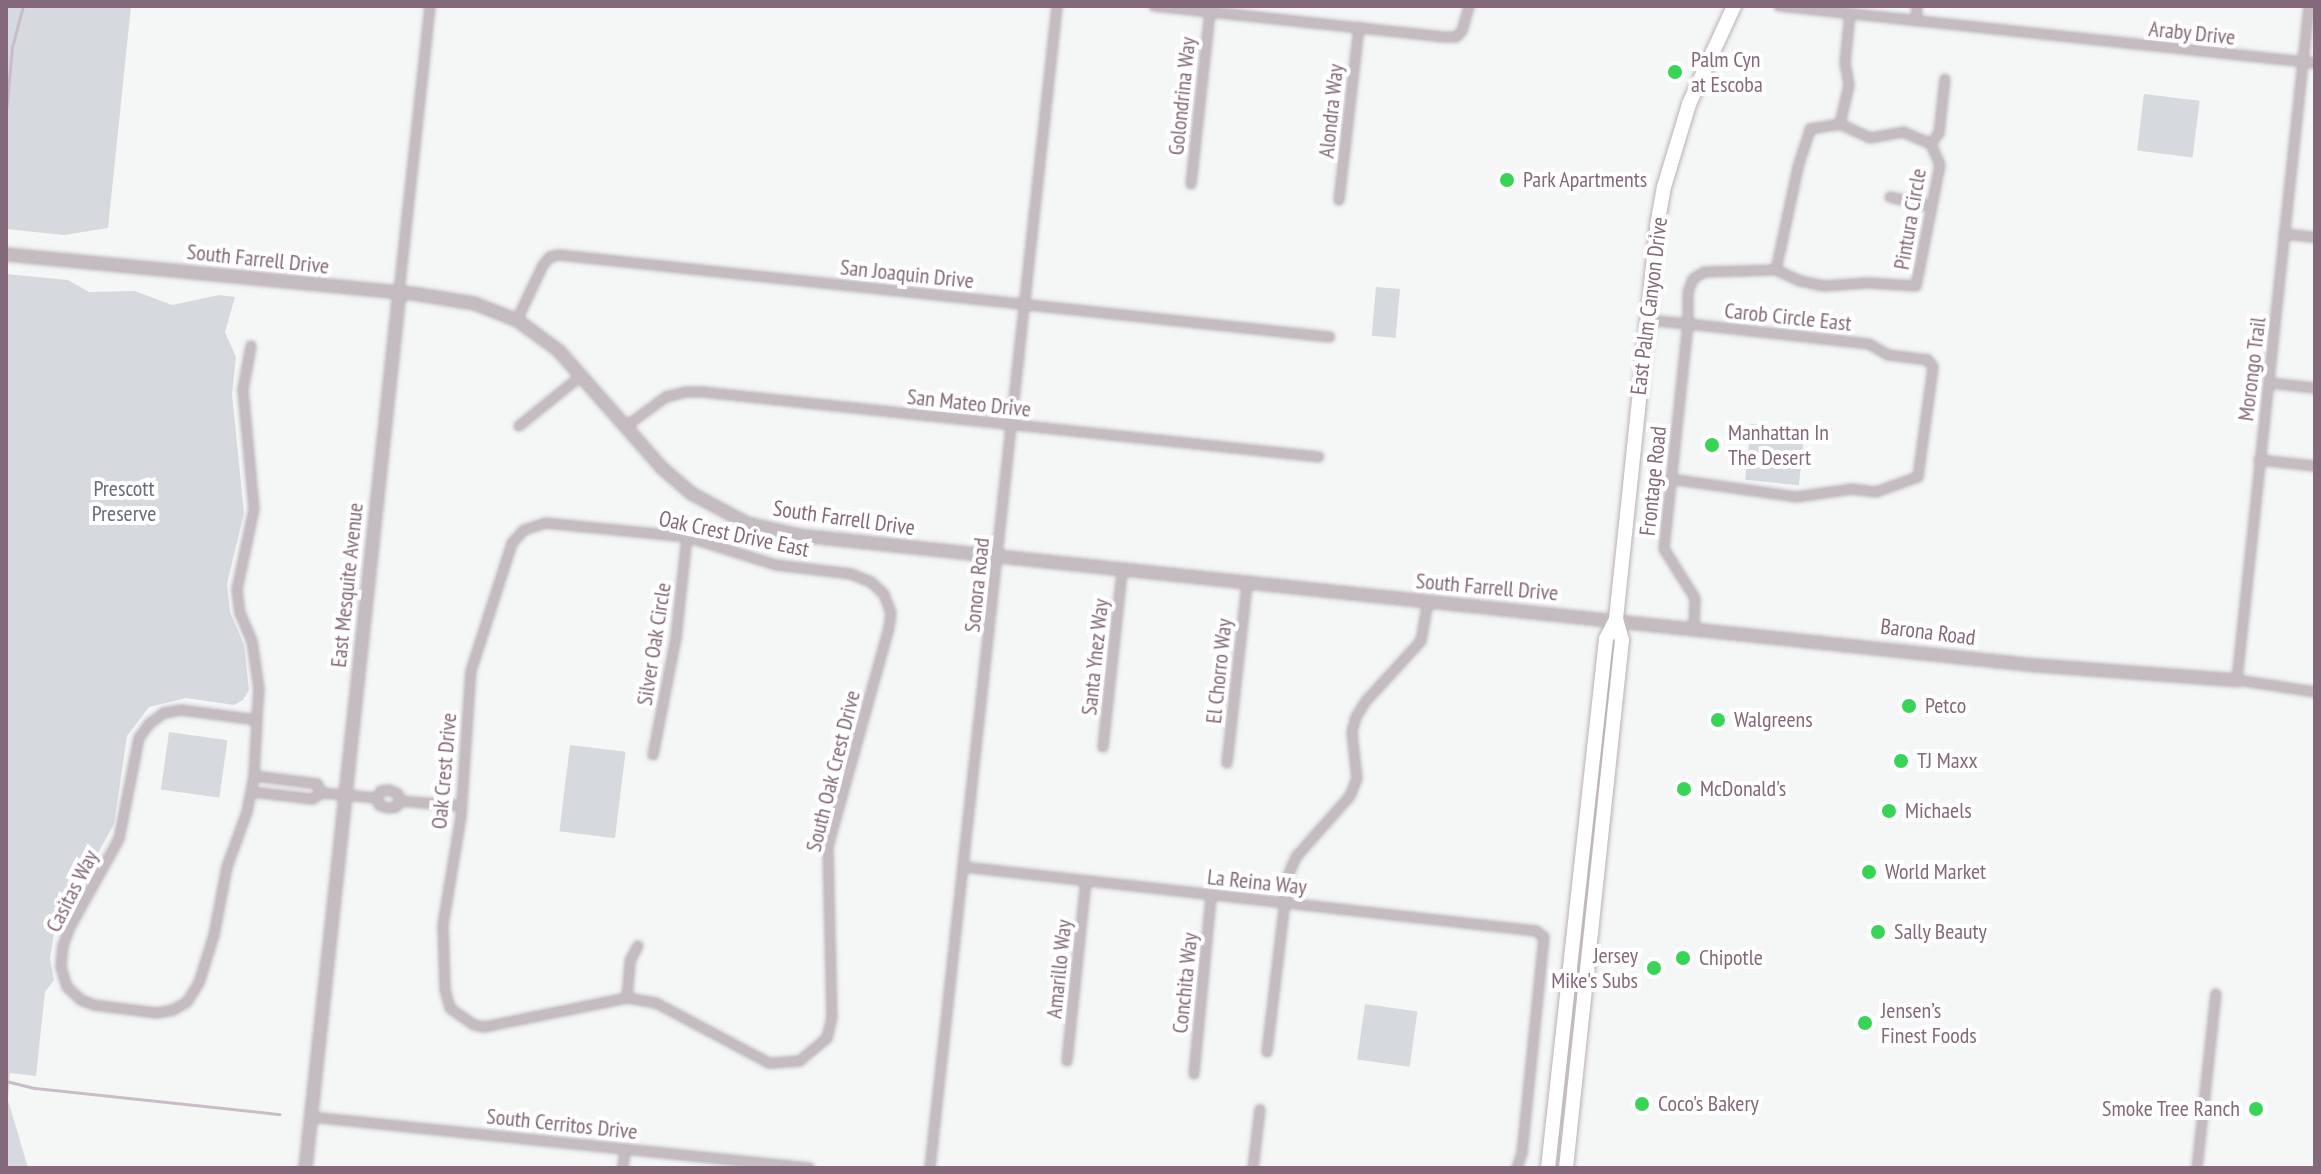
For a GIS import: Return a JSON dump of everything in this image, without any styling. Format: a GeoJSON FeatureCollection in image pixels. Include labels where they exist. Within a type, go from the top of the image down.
{"type":"FeatureCollection","features":[{"type":"Feature","properties":{"kind":"main road","name":"East Palm Canyon Drive"},"geometry":{"type":"LineString","coordinates":[[1548,1168],[1606,639],[1616,619],[1646,320],[1664,187],[1689,104],[1734,6]]}},
{"type":"Feature","properties":{"kind":"main road","name":"East Palm Canyon Drive"},"geometry":{"type":"LineString","coordinates":[[1566,1168],[1622,640],[1616,619]]}},
{"type":"Feature","properties":{"kind":"street","name":"East Mesquite Avenue"},"geometry":{"type":"LineString","coordinates":[[305,1168],[430,6]]}},
{"type":"Feature","properties":{"kind":"street","name":"Sonora Road"},"geometry":{"type":"LineString","coordinates":[[930,1168],[1057,6]]}},
{"type":"Feature","properties":{"kind":"street"},"geometry":{"type":"LineString","coordinates":[[1154,6],[1442,37],[1456,37],[1462,31],[1469,6]]}},
{"type":"Feature","properties":{"kind":"street","name":"Araby Drive"},"geometry":{"type":"LineString","coordinates":[[1779,6],[2315,63]]}},
{"type":"Feature","properties":{"kind":"street"},"geometry":{"type":"LineString","coordinates":[[1916,21],[1917,6]]}},
{"type":"Feature","properties":{"kind":"street","name":"Morongo Trail"},"geometry":{"type":"LineString","coordinates":[[2237,680],[2309,6]]}},
{"type":"Feature","properties":{"kind":"street","name":"Golondrina Way"},"geometry":{"type":"LineString","coordinates":[[1191,184],[1210,12]]}},
{"type":"Feature","properties":{"kind":"street"},"geometry":{"type":"LineString","coordinates":[[1776,270],[1798,167],[1810,129],[1840,124],[1849,85],[1845,63],[1850,14]]}},
{"type":"Feature","properties":{"kind":"street","name":"Alondra Way"},"geometry":{"type":"LineString","coordinates":[[1339,200],[1359,27]]}},
{"type":"Feature","properties":{"kind":"street"},"geometry":{"type":"LineString","coordinates":[[1931,144],[1939,133],[1945,79]]}},
{"type":"Feature","properties":{"kind":"street","name":"Pintura Circle"},"geometry":{"type":"LineString","coordinates":[[1688,324],[1688,292],[1693,279],[1704,272],[1776,270],[1800,281],[1824,286],[1868,283],[1916,286],[1940,165],[1931,144],[1903,132],[1870,138],[1840,124]]}},
{"type":"Feature","properties":{"kind":"street"},"geometry":{"type":"LineString","coordinates":[[1890,197],[1930,206]]}},
{"type":"Feature","properties":{"kind":"street"},"geometry":{"type":"LineString","coordinates":[[2284,234],[2315,237]]}},
{"type":"Feature","properties":{"kind":"street","name":"South Farrell Drive"},"geometry":{"type":"LineString","coordinates":[[10,254],[460,299],[517,320],[535,331],[582,375],[661,467],[691,493],[747,523],[799,535],[1247,584],[1616,619]]}},
{"type":"Feature","properties":{"kind":"street","name":"San Joaquin Drive"},"geometry":{"type":"LineString","coordinates":[[517,320],[543,265],[550,257],[559,255],[1330,337]]}},
{"type":"Feature","properties":{"kind":"street"},"geometry":{"type":"LineString","coordinates":[[1646,320],[1688,324]]}},
{"type":"Feature","properties":{"kind":"street","name":"Carob Circle East"},"geometry":{"type":"LineString","coordinates":[[1670,479],[1796,497],[1841,489],[1876,492],[1912,482],[1922,468],[1933,367],[1928,360],[1888,355],[1869,344],[1688,324]]}},
{"type":"Feature","properties":{"kind":"street","name":"Frontage Road"},"geometry":{"type":"LineString","coordinates":[[1688,324],[1664,549],[1695,598],[1694,627]]}},
{"type":"Feature","properties":{"kind":"street","name":"Casitas Way"},"geometry":{"type":"LineString","coordinates":[[251,346],[243,390],[254,509],[238,573],[237,590],[240,613],[252,641],[259,689],[254,776],[252,792],[227,867],[214,935],[199,983],[187,1002],[173,1010],[157,1013],[94,1005],[81,1000],[67,987],[61,967],[63,946],[70,927],[119,839],[139,738],[149,724],[164,713],[181,710],[257,720]]}},
{"type":"Feature","properties":{"kind":"street"},"geometry":{"type":"LineString","coordinates":[[519,426],[582,375]]}},
{"type":"Feature","properties":{"kind":"street"},"geometry":{"type":"LineString","coordinates":[[2269,383],[2315,388]]}},
{"type":"Feature","properties":{"kind":"street","name":"San Mateo Drive"},"geometry":{"type":"LineString","coordinates":[[625,427],[666,397],[686,392],[1319,457]]}},
{"type":"Feature","properties":{"kind":"street"},"geometry":{"type":"LineString","coordinates":[[2259,460],[2315,466]]}},
{"type":"Feature","properties":{"kind":"street","name":"Oak Crest Drive East"},"geometry":{"type":"LineString","coordinates":[[524,530],[561,523],[687,537],[776,565],[851,574],[871,582],[884,594]]}},
{"type":"Feature","properties":{"kind":"street","name":"Oak Crest Drive"},"geometry":{"type":"LineString","coordinates":[[524,530],[512,543],[503,564],[471,671],[462,806],[443,925],[445,989],[450,1008],[462,1019],[485,1027],[627,998]]}},
{"type":"Feature","properties":{"kind":"street","name":"Silver Oak Circle"},"geometry":{"type":"LineString","coordinates":[[653,755],[676,638],[687,537]]}},
{"type":"Feature","properties":{"kind":"street","name":"Santa Ynez Way"},"geometry":{"type":"LineString","coordinates":[[1103,747],[1122,571]]}},
{"type":"Feature","properties":{"kind":"street","name":"El Chorro Way"},"geometry":{"type":"LineString","coordinates":[[1227,763],[1247,584]]}},
{"type":"Feature","properties":{"kind":"street","name":"South Oak Crest Drive"},"geometry":{"type":"LineString","coordinates":[[627,998],[656,1003],[769,1063],[800,1061],[827,1038],[832,1017],[828,847],[889,628],[891,613],[884,594]]}},
{"type":"Feature","properties":{"kind":"street"},"geometry":{"type":"LineString","coordinates":[[1267,1052],[1288,876],[1296,857],[1350,796],[1357,779],[1352,732],[1356,717],[1366,701],[1421,641],[1428,602]]}},
{"type":"Feature","properties":{"kind":"street","name":"Barona Road"},"geometry":{"type":"LineString","coordinates":[[1616,619],[2035,665],[2237,680]]}},
{"type":"Feature","properties":{"kind":"street"},"geometry":{"type":"LineString","coordinates":[[2237,680],[2315,692]]}},
{"type":"Feature","properties":{"kind":"street"},"geometry":{"type":"LineString","coordinates":[[254,776],[317,784],[322,793]]}},
{"type":"Feature","properties":{"kind":"street"},"geometry":{"type":"LineString","coordinates":[[389,790],[398,794],[401,801],[396,807],[388,808],[379,805],[377,798],[381,791],[389,790]]}},
{"type":"Feature","properties":{"kind":"street"},"geometry":{"type":"LineString","coordinates":[[252,792],[313,799],[322,793],[377,798]]}},
{"type":"Feature","properties":{"kind":"street"},"geometry":{"type":"LineString","coordinates":[[401,801],[462,806]]}},
{"type":"Feature","properties":{"kind":"street","name":"La Reina Way"},"geometry":{"type":"LineString","coordinates":[[964,867],[1536,931],[1544,937],[1522,1153],[1517,1168]]}},
{"type":"Feature","properties":{"kind":"street","name":"Amarillo Way"},"geometry":{"type":"LineString","coordinates":[[1067,1061],[1086,881]]}},
{"type":"Feature","properties":{"kind":"street","name":"Conchita Way"},"geometry":{"type":"LineString","coordinates":[[1194,1074],[1211,896]]}},
{"type":"Feature","properties":{"kind":"street"},"geometry":{"type":"LineString","coordinates":[[627,998],[630,961],[638,946]]}},
{"type":"Feature","properties":{"kind":"street"},"geometry":{"type":"LineString","coordinates":[[2197,1168],[2216,994]]}},
{"type":"Feature","properties":{"kind":"street"},"geometry":{"type":"LineString","coordinates":[[1253,1168],[1260,1109]]}},
{"type":"Feature","properties":{"kind":"street","name":"South Cerritos Drive"},"geometry":{"type":"LineString","coordinates":[[311,1117],[809,1168]]}},
{"type":"Feature","properties":{"kind":"street"},"geometry":{"type":"LineString","coordinates":[[623,1168],[625,1149]]}},
{"type":"Feature","properties":{"kind":"green space"},"geometry":{"type":"Polygon","coordinates":[[[6,6],[131,6],[108,228],[64,235],[6,229],[6,6]]]}},
{"type":"Feature","properties":{"kind":"green space"},"geometry":{"type":"Polygon","coordinates":[[[2144,94],[2200,101],[2193,157],[2137,151],[2144,94]]]}},
{"type":"Feature","properties":{"kind":"green space","name":"Prescott Preserve"},"geometry":{"type":"Polygon","coordinates":[[[6,274],[68,280],[89,292],[135,291],[172,305],[219,295],[235,297],[225,332],[236,357],[232,394],[244,513],[227,584],[230,612],[244,645],[249,690],[243,700],[234,705],[186,698],[149,707],[127,736],[114,824],[54,933],[50,959],[54,980],[45,992],[36,1076],[10,1073],[8,1100],[28,1168],[6,1168],[6,274]]]}},
{"type":"Feature","properties":{"kind":"green space"},"geometry":{"type":"Polygon","coordinates":[[[1376,287],[1400,289],[1396,338],[1372,336],[1376,287]]]}},
{"type":"Feature","properties":{"kind":"green space"},"geometry":{"type":"Polygon","coordinates":[[[1751,424],[1805,430],[1799,485],[1745,480],[1751,424]]]}},
{"type":"Feature","properties":{"kind":"green space"},"geometry":{"type":"Polygon","coordinates":[[[169,732],[227,740],[219,798],[161,789],[169,732]]]}},
{"type":"Feature","properties":{"kind":"green space"},"geometry":{"type":"Polygon","coordinates":[[[570,745],[626,752],[615,838],[559,831],[570,745]]]}},
{"type":"Feature","properties":{"kind":"green space"},"geometry":{"type":"Polygon","coordinates":[[[1365,1004],[1417,1011],[1410,1067],[1357,1059],[1365,1004]]]}},
{"type":"Feature","properties":{"kind":"waterway"},"geometry":{"type":"LineString","coordinates":[[6,112],[12,47],[23,6]]}},
{"type":"Feature","properties":{"kind":"waterway"},"geometry":{"type":"LineString","coordinates":[[6,1081],[35,1088],[280,1114]]}},
{"type":"Feature","properties":{"kind":"place","name":"Palm Cyn at Escoba"},"geometry":{"type":"Point","coordinates":[1675,72]}},
{"type":"Feature","properties":{"kind":"place","name":"Park Apartments"},"geometry":{"type":"Point","coordinates":[1507,180]}},
{"type":"Feature","properties":{"kind":"place","name":"Manhattan In The Desert"},"geometry":{"type":"Point","coordinates":[1712,445]}},
{"type":"Feature","properties":{"kind":"place","name":"Petco"},"geometry":{"type":"Point","coordinates":[1909,706]}},
{"type":"Feature","properties":{"kind":"place","name":"Walgreens"},"geometry":{"type":"Point","coordinates":[1718,720]}},
{"type":"Feature","properties":{"kind":"place","name":"TJ Maxx"},"geometry":{"type":"Point","coordinates":[1901,761]}},
{"type":"Feature","properties":{"kind":"place","name":"McDonald's"},"geometry":{"type":"Point","coordinates":[1684,789]}},
{"type":"Feature","properties":{"kind":"place","name":"Michaels"},"geometry":{"type":"Point","coordinates":[1889,811]}},
{"type":"Feature","properties":{"kind":"place","name":"World Market"},"geometry":{"type":"Point","coordinates":[1869,872]}},
{"type":"Feature","properties":{"kind":"place","name":"Sally Beauty"},"geometry":{"type":"Point","coordinates":[1878,932]}},
{"type":"Feature","properties":{"kind":"place","name":"Chipotle"},"geometry":{"type":"Point","coordinates":[1683,958]}},
{"type":"Feature","properties":{"kind":"place","name":"Jersey Mike's Subs"},"geometry":{"type":"Point","coordinates":[1654,968]}},
{"type":"Feature","properties":{"kind":"place","name":"Jensen’s Finest Foods"},"geometry":{"type":"Point","coordinates":[1865,1023]}},
{"type":"Feature","properties":{"kind":"place","name":"Coco's Bakery"},"geometry":{"type":"Point","coordinates":[1642,1104]}},
{"type":"Feature","properties":{"kind":"place","name":"Smoke Tree Ranch"},"geometry":{"type":"Point","coordinates":[2256,1109]}}]}
